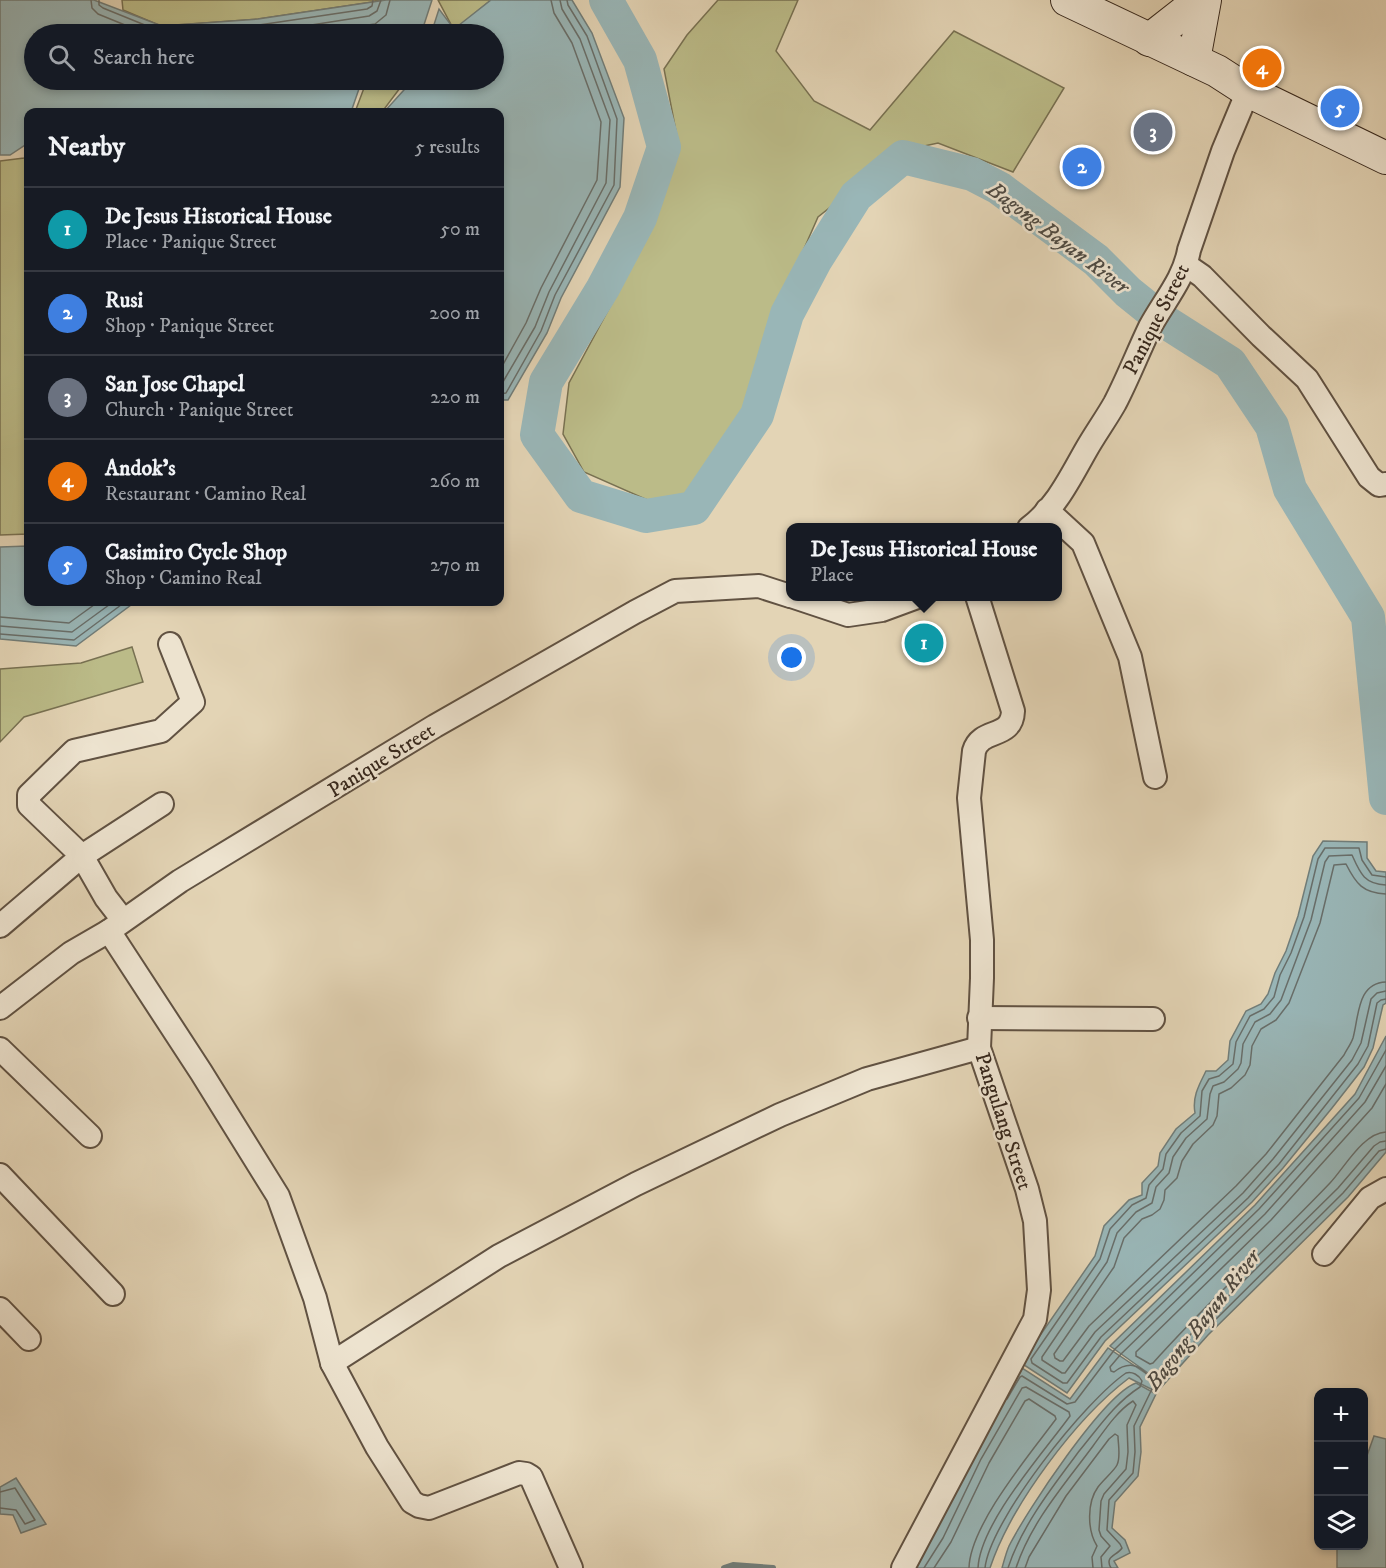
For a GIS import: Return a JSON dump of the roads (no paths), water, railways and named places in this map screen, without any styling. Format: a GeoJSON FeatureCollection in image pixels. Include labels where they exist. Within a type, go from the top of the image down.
{"type":"FeatureCollection","features":[{"type":"Feature","properties":{"kind":"main road"},"geometry":{"type":"LineString","coordinates":[[1067,0],[1217,71],[1248,91],[1386,158]]}},
{"type":"Feature","properties":{"kind":"main road"},"geometry":{"type":"LineString","coordinates":[[1149,40],[1200,0]]}},
{"type":"Feature","properties":{"kind":"main road"},"geometry":{"type":"LineString","coordinates":[[1194,60],[1205,0]]}},
{"type":"Feature","properties":{"kind":"street","name":"Panique Street"},"geometry":{"type":"LineString","coordinates":[[1034,523],[1061,495],[1115,403],[1151,327],[1186,265],[1223,150],[1248,91]]}},
{"type":"Feature","properties":{"kind":"street"},"geometry":{"type":"LineString","coordinates":[[1186,265],[1202,276],[1307,379],[1369,477],[1379,485],[1386,484]]}},
{"type":"Feature","properties":{"kind":"street"},"geometry":{"type":"LineString","coordinates":[[1047,510],[1061,523]]}},
{"type":"Feature","properties":{"kind":"street"},"geometry":{"type":"LineString","coordinates":[[1062,524],[1083,543],[1130,657],[1155,777]]}},
{"type":"Feature","properties":{"kind":"street","name":"Panique Street"},"geometry":{"type":"LineString","coordinates":[[0,1008],[71,953],[116,926],[180,881],[435,726],[635,612],[675,591],[759,586],[786,594]]}},
{"type":"Feature","properties":{"kind":"street","name":"Panique Street"},"geometry":{"type":"LineString","coordinates":[[806,601],[848,615],[882,610],[908,601]]}},
{"type":"Feature","properties":{"kind":"street","name":"Pangulang Street"},"geometry":{"type":"LineString","coordinates":[[903,1568],[1035,1319],[1039,1290],[1035,1221],[1027,1189],[979,1048],[982,940],[969,798],[976,744],[982,738],[1007,728],[1013,720],[1013,711],[977,601]]}},
{"type":"Feature","properties":{"kind":"street"},"geometry":{"type":"LineString","coordinates":[[170,644],[193,702],[161,731],[74,751],[29,795],[30,805],[82,856],[106,898],[116,926],[201,1072],[278,1196],[315,1298],[332,1363],[377,1447],[412,1502],[429,1508],[519,1473],[526,1474],[531,1477],[571,1568]]}},
{"type":"Feature","properties":{"kind":"street"},"geometry":{"type":"LineString","coordinates":[[0,926],[82,856],[162,804]]}},
{"type":"Feature","properties":{"kind":"street"},"geometry":{"type":"LineString","coordinates":[[980,1017],[1153,1019]]}},
{"type":"Feature","properties":{"kind":"street"},"geometry":{"type":"LineString","coordinates":[[332,1363],[499,1256],[636,1184],[780,1115],[867,1079],[979,1048]]}},
{"type":"Feature","properties":{"kind":"street"},"geometry":{"type":"LineString","coordinates":[[0,1049],[90,1136]]}},
{"type":"Feature","properties":{"kind":"street"},"geometry":{"type":"LineString","coordinates":[[0,1175],[113,1294]]}},
{"type":"Feature","properties":{"kind":"street"},"geometry":{"type":"LineString","coordinates":[[1324,1254],[1370,1198],[1386,1189]]}},
{"type":"Feature","properties":{"kind":"street"},"geometry":{"type":"LineString","coordinates":[[0,1309],[29,1339]]}},
{"type":"Feature","properties":{"kind":"water"},"geometry":{"type":"Polygon","coordinates":[[[0,0],[94,0],[157,24],[24,24],[24,90],[359,90],[352,108],[24,108],[24,146],[10,155],[0,155],[0,0]]]}},
{"type":"Feature","properties":{"kind":"water"},"geometry":{"type":"Polygon","coordinates":[[[386,0],[432,0],[424,24],[189,24],[258,19],[386,0]]]}},
{"type":"Feature","properties":{"kind":"water"},"geometry":{"type":"Polygon","coordinates":[[[491,0],[572,0],[592,33],[624,118],[620,187],[561,298],[547,333],[508,400],[504,400],[504,108],[388,108],[404,90],[504,90],[504,24],[460,24],[491,0]]]}},
{"type":"Feature","properties":{"kind":"water"},"geometry":{"type":"Polygon","coordinates":[[[439,9],[450,24],[434,24],[439,9]]]}},
{"type":"Feature","properties":{"kind":"water"},"geometry":{"type":"Polygon","coordinates":[[[24,546],[24,606],[130,606],[76,646],[0,639],[0,547],[24,546]]]}},
{"type":"Feature","properties":{"kind":"water"},"geometry":{"type":"Polygon","coordinates":[[[1323,841],[1367,842],[1367,858],[1376,871],[1386,872],[1386,1003],[1383,1005],[1373,1048],[1364,1067],[1283,1168],[1252,1202],[1105,1341],[1067,1393],[1021,1363],[1095,1256],[1104,1226],[1129,1200],[1142,1195],[1142,1183],[1158,1166],[1160,1153],[1176,1129],[1195,1113],[1195,1096],[1203,1076],[1206,1071],[1216,1071],[1228,1060],[1230,1041],[1246,1011],[1261,1004],[1268,994],[1298,916],[1313,856],[1323,841]]]}},
{"type":"Feature","properties":{"kind":"water"},"geometry":{"type":"Polygon","coordinates":[[[1386,1036],[1386,1152],[1348,1197],[1208,1335],[1157,1392],[1129,1378],[1088,1416],[1067,1439],[1029,1491],[1013,1517],[990,1568],[908,1568],[1019,1366],[1070,1399],[1108,1348],[1147,1374],[1110,1346],[1255,1205],[1355,1094],[1386,1036]]]}},
{"type":"Feature","properties":{"kind":"water"},"geometry":{"type":"Polygon","coordinates":[[[1136,1383],[1156,1394],[1140,1427],[1141,1452],[1138,1476],[1115,1502],[1112,1528],[1125,1540],[1130,1553],[1114,1561],[1118,1568],[1002,1568],[1009,1546],[1018,1530],[1066,1456],[1105,1409],[1122,1392],[1136,1383]]]}},
{"type":"Feature","properties":{"kind":"water"},"geometry":{"type":"Polygon","coordinates":[[[1374,1436],[1386,1439],[1386,1568],[1337,1568],[1337,1550],[1368,1550],[1368,1453],[1374,1436]]]}},
{"type":"Feature","properties":{"kind":"water"},"geometry":{"type":"Polygon","coordinates":[[[16,1478],[46,1524],[21,1533],[13,1515],[0,1514],[0,1487],[16,1478]]]}},
{"type":"Feature","properties":{"kind":"waterway","name":"Bagong Bayan River"},"geometry":{"type":"LineString","coordinates":[[606,0],[640,60],[664,147],[640,218],[603,288],[546,382],[537,435],[581,496],[646,516],[694,508],[757,415],[787,314],[815,261],[856,196],[903,157],[972,174],[999,188],[1096,260],[1128,292],[1164,321],[1230,363],[1272,426],[1290,489],[1368,617],[1386,798]]}},
{"type":"Feature","properties":{"kind":"waterway"},"geometry":{"type":"LineString","coordinates":[[724,1568],[733,1565],[773,1568]]}},
{"type":"Feature","properties":{"kind":"place","name":"Andok's"},"geometry":{"type":"Point","coordinates":[1262,68]}},
{"type":"Feature","properties":{"kind":"place","name":"Casimiro Cycle Shop"},"geometry":{"type":"Point","coordinates":[1340,108]}},
{"type":"Feature","properties":{"kind":"place","name":"San Jose Chapel"},"geometry":{"type":"Point","coordinates":[1153,132]}},
{"type":"Feature","properties":{"kind":"place","name":"Rusi"},"geometry":{"type":"Point","coordinates":[1082,167]}},
{"type":"Feature","properties":{"kind":"place","name":"De Jesus Historical House"},"geometry":{"type":"Point","coordinates":[924,643]}}]}
